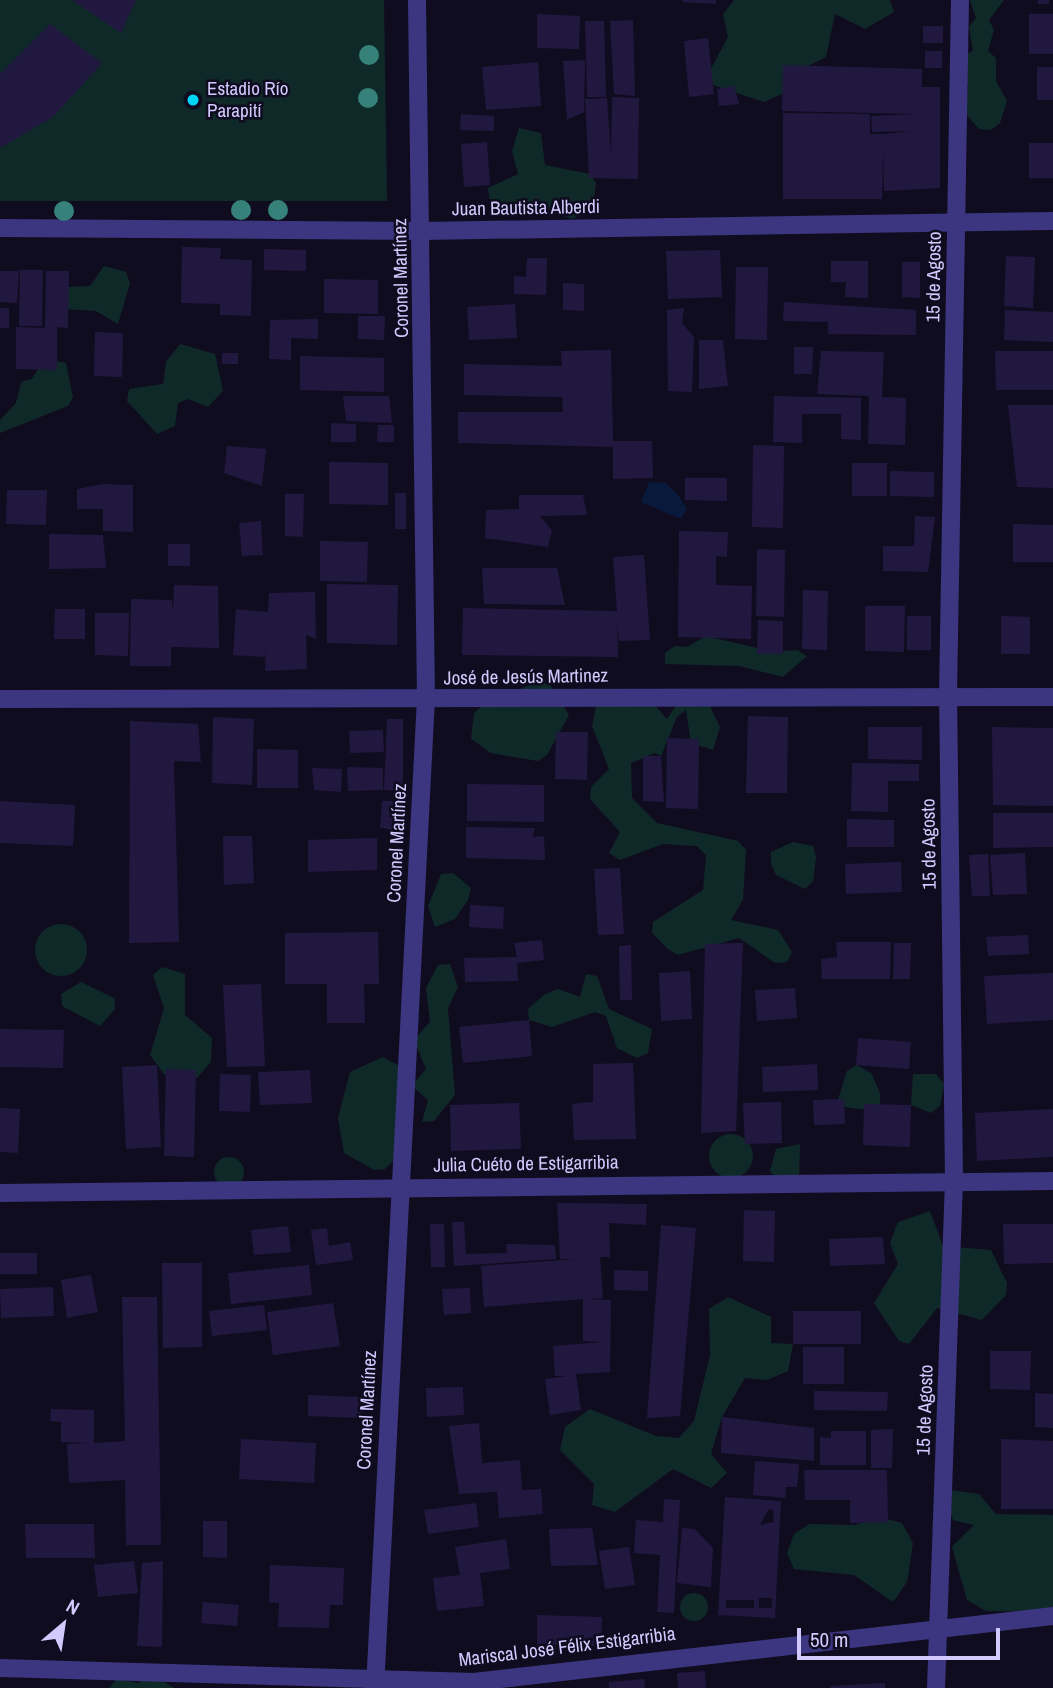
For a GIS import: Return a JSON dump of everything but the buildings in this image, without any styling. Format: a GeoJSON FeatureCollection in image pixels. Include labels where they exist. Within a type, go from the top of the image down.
{"type":"FeatureCollection","features":[{"type":"Feature","properties":{"kind":"street","name":"Coronel Martínez"},"geometry":{"type":"LineString","coordinates":[[375,1684],[398,1186],[426,699],[417,0]]}},
{"type":"Feature","properties":{"kind":"street","name":"15 de Agosto"},"geometry":{"type":"LineString","coordinates":[[936,1688],[954,1180],[948,694],[960,0]]}},
{"type":"Feature","properties":{"kind":"street","name":"Juan Bautista Alberdi"},"geometry":{"type":"LineString","coordinates":[[0,228],[422,231],[1053,221]]}},
{"type":"Feature","properties":{"kind":"street","name":"José de Jesús Martinez"},"geometry":{"type":"LineString","coordinates":[[0,699],[426,699],[948,694],[1053,697]]}},
{"type":"Feature","properties":{"kind":"street","name":"Julia Cuéto de Estigarribia"},"geometry":{"type":"LineString","coordinates":[[0,1194],[398,1186],[1053,1181]]}},
{"type":"Feature","properties":{"kind":"street","name":"Mariscal José Félix Estigarribia"},"geometry":{"type":"LineString","coordinates":[[0,1668],[375,1684],[474,1682],[746,1647],[938,1631],[1053,1616]]}},
{"type":"Feature","properties":{"kind":"green space","name":"Estadio Río Parapití"},"geometry":{"type":"Polygon","coordinates":[[[0,0],[384,0],[387,201],[0,201],[0,0]]]}},
{"type":"Feature","properties":{"kind":"green space"},"geometry":{"type":"Polygon","coordinates":[[[734,0],[890,0],[894,12],[865,29],[835,14],[826,57],[806,67],[795,88],[764,102],[713,85],[707,76],[728,37],[723,14],[734,0]]]}},
{"type":"Feature","properties":{"kind":"green space"},"geometry":{"type":"Polygon","coordinates":[[[970,0],[1004,0],[989,20],[994,30],[988,51],[996,58],[996,81],[1007,101],[1000,123],[991,130],[979,129],[963,111],[968,89],[963,56],[973,51],[969,27],[976,18],[970,0]]]}},
{"type":"Feature","properties":{"kind":"green space"},"geometry":{"type":"Polygon","coordinates":[[[519,128],[541,133],[545,165],[590,174],[596,183],[593,205],[573,219],[539,208],[525,214],[490,200],[488,188],[518,174],[512,151],[519,128]]]}},
{"type":"Feature","properties":{"kind":"green space"},"geometry":{"type":"Polygon","coordinates":[[[104,266],[126,272],[130,283],[118,324],[96,311],[62,309],[68,287],[90,286],[104,266]]]}},
{"type":"Feature","properties":{"kind":"green space"},"geometry":{"type":"Polygon","coordinates":[[[180,344],[215,354],[223,391],[208,407],[188,399],[178,403],[175,426],[157,434],[127,401],[129,389],[163,384],[166,362],[180,344]]]}},
{"type":"Feature","properties":{"kind":"green space"},"geometry":{"type":"Polygon","coordinates":[[[44,359],[66,363],[73,397],[68,406],[0,433],[0,420],[16,403],[21,382],[32,379],[44,359]]]}},
{"type":"Feature","properties":{"kind":"green space"},"geometry":{"type":"Polygon","coordinates":[[[706,636],[773,652],[797,650],[807,656],[783,677],[739,666],[665,664],[665,653],[675,646],[687,647],[706,636]]]}},
{"type":"Feature","properties":{"kind":"green space"},"geometry":{"type":"Polygon","coordinates":[[[539,681],[551,686],[569,715],[547,755],[538,761],[491,753],[471,739],[474,713],[483,705],[539,681]]]}},
{"type":"Feature","properties":{"kind":"green space"},"geometry":{"type":"Polygon","coordinates":[[[705,696],[720,727],[713,750],[691,743],[686,710],[677,717],[661,756],[655,753],[631,763],[632,798],[657,823],[738,841],[746,850],[743,900],[731,920],[778,930],[792,952],[787,962],[775,963],[739,938],[678,955],[668,949],[652,933],[653,922],[703,890],[706,855],[697,846],[663,844],[620,860],[609,853],[620,832],[590,799],[591,787],[609,769],[592,726],[596,706],[649,699],[667,719],[677,704],[705,696]]]}},
{"type":"Feature","properties":{"kind":"green space"},"geometry":{"type":"Polygon","coordinates":[[[793,842],[813,846],[816,857],[813,881],[805,889],[776,875],[771,864],[771,852],[793,842]]]}},
{"type":"Feature","properties":{"kind":"green space"},"geometry":{"type":"Polygon","coordinates":[[[453,873],[471,888],[468,900],[455,919],[435,927],[428,906],[441,874],[453,873]]]}},
{"type":"Feature","properties":{"kind":"green space"},"geometry":{"type":"Polygon","coordinates":[[[61,924],[71,926],[79,932],[85,940],[85,960],[79,968],[71,974],[61,976],[51,974],[43,968],[37,960],[35,950],[37,940],[43,932],[51,926],[61,924]]]}},
{"type":"Feature","properties":{"kind":"green space"},"geometry":{"type":"Polygon","coordinates":[[[450,964],[458,987],[448,1008],[455,1095],[434,1121],[422,1122],[428,1100],[412,1086],[426,1069],[414,1040],[430,1022],[426,988],[438,965],[450,964]]]}},
{"type":"Feature","properties":{"kind":"green space"},"geometry":{"type":"Polygon","coordinates":[[[162,967],[185,974],[185,1015],[212,1038],[211,1062],[197,1078],[164,1074],[150,1055],[164,1008],[153,975],[162,967]]]}},
{"type":"Feature","properties":{"kind":"green space"},"geometry":{"type":"Polygon","coordinates":[[[586,974],[597,976],[609,1009],[652,1029],[648,1053],[637,1058],[617,1048],[606,1016],[595,1012],[552,1027],[529,1020],[528,1009],[545,994],[558,989],[580,997],[586,974]]]}},
{"type":"Feature","properties":{"kind":"green space"},"geometry":{"type":"Polygon","coordinates":[[[81,982],[114,998],[115,1009],[100,1026],[62,1006],[61,994],[81,982]]]}},
{"type":"Feature","properties":{"kind":"green space"},"geometry":{"type":"Polygon","coordinates":[[[383,1057],[403,1068],[402,1152],[385,1169],[374,1170],[344,1153],[338,1118],[350,1072],[383,1057]]]}},
{"type":"Feature","properties":{"kind":"green space"},"geometry":{"type":"Polygon","coordinates":[[[856,1065],[871,1073],[880,1093],[880,1105],[870,1110],[836,1106],[847,1071],[856,1065]]]}},
{"type":"Feature","properties":{"kind":"green space"},"geometry":{"type":"Polygon","coordinates":[[[913,1074],[936,1074],[944,1084],[940,1106],[931,1113],[911,1105],[913,1074]]]}},
{"type":"Feature","properties":{"kind":"green space"},"geometry":{"type":"Polygon","coordinates":[[[731,1134],[746,1141],[753,1156],[746,1171],[731,1178],[716,1171],[709,1156],[716,1141],[731,1134]]]}},
{"type":"Feature","properties":{"kind":"green space"},"geometry":{"type":"Polygon","coordinates":[[[800,1144],[799,1180],[777,1180],[770,1171],[776,1149],[800,1144]]]}},
{"type":"Feature","properties":{"kind":"green space"},"geometry":{"type":"Polygon","coordinates":[[[229,1157],[240,1161],[244,1172],[240,1183],[229,1187],[218,1183],[214,1172],[218,1161],[229,1157]]]}},
{"type":"Feature","properties":{"kind":"green space"},"geometry":{"type":"Polygon","coordinates":[[[930,1211],[943,1246],[991,1250],[1007,1283],[1006,1295],[982,1320],[937,1308],[909,1344],[899,1341],[874,1303],[898,1264],[890,1243],[898,1222],[930,1211]]]}},
{"type":"Feature","properties":{"kind":"green space"},"geometry":{"type":"Polygon","coordinates":[[[728,1297],[771,1317],[771,1343],[793,1344],[788,1371],[767,1380],[745,1378],[722,1417],[711,1454],[727,1473],[711,1488],[673,1469],[615,1512],[592,1505],[594,1484],[560,1450],[565,1427],[590,1409],[656,1436],[679,1438],[694,1421],[710,1355],[709,1309],[728,1297]]]}},
{"type":"Feature","properties":{"kind":"green space"},"geometry":{"type":"Polygon","coordinates":[[[950,1490],[979,1494],[996,1514],[1053,1515],[1053,1612],[986,1611],[967,1600],[952,1547],[974,1525],[953,1520],[945,1500],[950,1490]]]}},
{"type":"Feature","properties":{"kind":"green space"},"geometry":{"type":"Polygon","coordinates":[[[879,1517],[902,1523],[913,1543],[907,1582],[893,1602],[854,1575],[794,1569],[787,1553],[794,1534],[809,1524],[855,1525],[879,1517]]]}},
{"type":"Feature","properties":{"kind":"green space"},"geometry":{"type":"Polygon","coordinates":[[[694,1593],[704,1597],[708,1607],[704,1617],[694,1621],[684,1617],[680,1607],[684,1597],[694,1593]]]}},
{"type":"Feature","properties":{"kind":"green space"},"geometry":{"type":"Polygon","coordinates":[[[140,1678],[164,1682],[174,1688],[109,1688],[117,1679],[139,1683],[140,1678]]]}},
{"type":"Feature","properties":{"kind":"water"},"geometry":{"type":"Polygon","coordinates":[[[649,482],[666,483],[678,495],[687,509],[681,519],[641,502],[649,482]]]}},
{"type":"Feature","properties":{"kind":"place","name":"Estadio Río Parapití"},"geometry":{"type":"Point","coordinates":[193,100]}}]}
